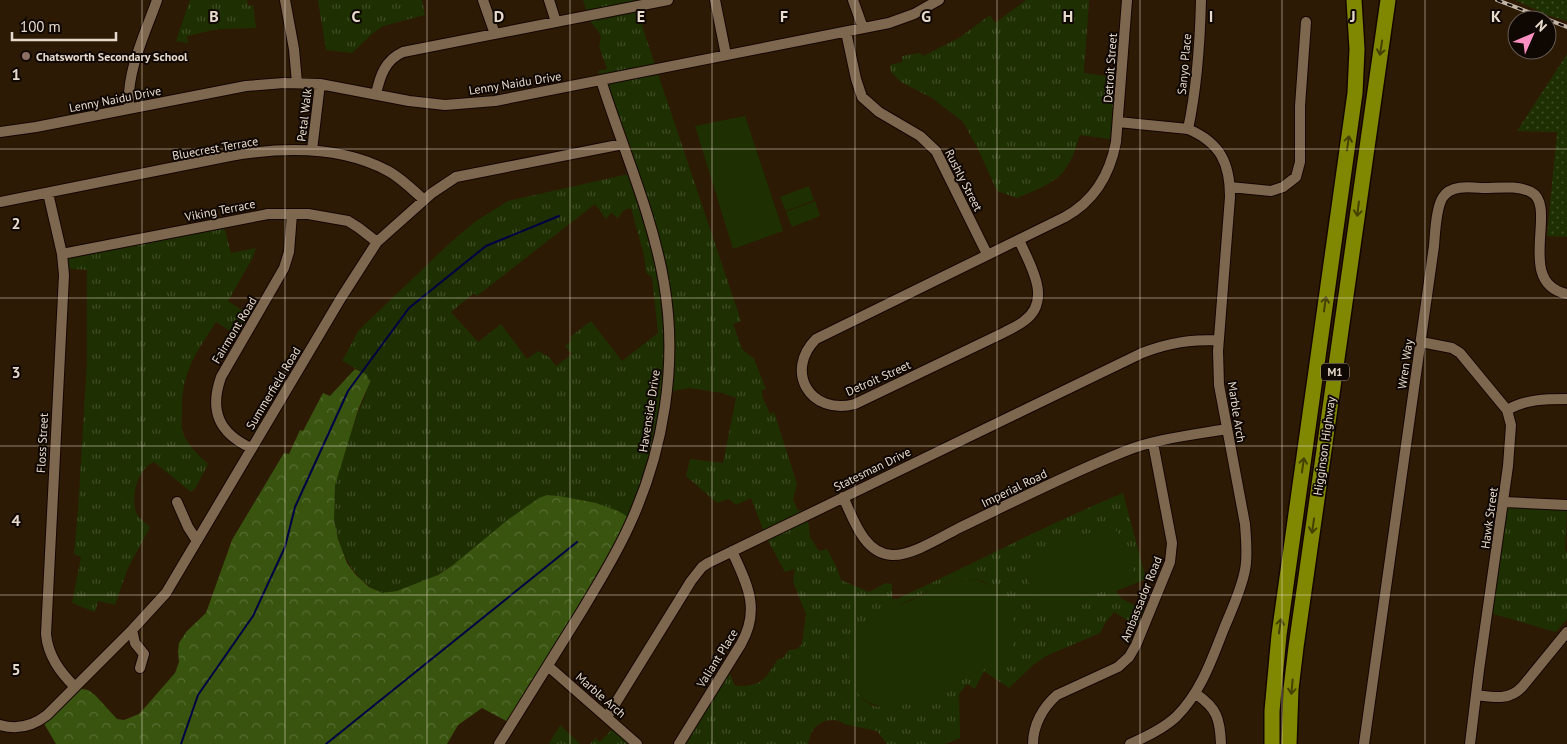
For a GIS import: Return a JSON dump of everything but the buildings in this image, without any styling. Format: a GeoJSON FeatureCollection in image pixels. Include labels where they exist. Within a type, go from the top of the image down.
{"type":"FeatureCollection","features":[{"type":"Feature","properties":{"kind":"highway","name":"Higginson Highway"},"geometry":{"type":"LineString","coordinates":[[1290,744],[1291,689],[1296,647],[1388,0]]}},
{"type":"Feature","properties":{"kind":"highway","name":"Higginson Highway"},"geometry":{"type":"LineString","coordinates":[[1272,744],[1275,671],[1279,634],[1355,93],[1357,49],[1354,3]]}},
{"type":"Feature","properties":{"kind":"street"},"geometry":{"type":"LineString","coordinates":[[130,108],[129,89],[132,73],[157,0]]}},
{"type":"Feature","properties":{"kind":"street"},"geometry":{"type":"LineString","coordinates":[[285,0],[294,49],[297,83]]}},
{"type":"Feature","properties":{"kind":"street"},"geometry":{"type":"LineString","coordinates":[[483,0],[495,34]]}},
{"type":"Feature","properties":{"kind":"street"},"geometry":{"type":"LineString","coordinates":[[549,0],[556,22]]}},
{"type":"Feature","properties":{"kind":"street"},"geometry":{"type":"LineString","coordinates":[[376,94],[384,69],[391,59],[398,54],[668,0]]}},
{"type":"Feature","properties":{"kind":"street"},"geometry":{"type":"LineString","coordinates":[[715,0],[726,55]]}},
{"type":"Feature","properties":{"kind":"street"},"geometry":{"type":"LineString","coordinates":[[853,0],[863,28]]}},
{"type":"Feature","properties":{"kind":"street","name":"Lenny Naidu Drive"},"geometry":{"type":"LineString","coordinates":[[0,132],[36,128],[246,86],[297,83],[320,84],[430,104],[459,104],[514,98],[889,23],[914,14],[939,0]]}},
{"type":"Feature","properties":{"kind":"street","name":"Detroit Street"},"geometry":{"type":"LineString","coordinates":[[1019,240],[1036,278],[1039,290],[1035,310],[1024,321],[995,337],[855,404],[839,406],[824,404],[808,390],[802,373],[802,362],[806,349],[816,338],[1073,212],[1094,193],[1106,176],[1114,157],[1127,0]]}},
{"type":"Feature","properties":{"kind":"street","name":"Sanyo Place"},"geometry":{"type":"LineString","coordinates":[[1188,129],[1193,108],[1201,0]]}},
{"type":"Feature","properties":{"kind":"street"},"geometry":{"type":"LineString","coordinates":[[1230,186],[1271,190],[1283,187],[1296,177],[1300,162],[1300,106],[1306,22]]}},
{"type":"Feature","properties":{"kind":"street","name":"Rushly Street"},"geometry":{"type":"LineString","coordinates":[[846,32],[856,79],[862,97],[879,112],[920,136],[936,151],[987,254]]}},
{"type":"Feature","properties":{"kind":"street","name":"Havenside Drive"},"geometry":{"type":"LineString","coordinates":[[499,744],[607,568],[632,520],[652,468],[660,436],[666,393],[668,325],[664,282],[650,224],[601,80]]}},
{"type":"Feature","properties":{"kind":"street","name":"Petal Walk"},"geometry":{"type":"LineString","coordinates":[[312,150],[320,84]]}},
{"type":"Feature","properties":{"kind":"street","name":"Marble Arch"},"geometry":{"type":"LineString","coordinates":[[1118,122],[1188,129],[1208,140],[1220,152],[1227,167],[1230,186],[1219,340],[1219,385],[1245,524],[1246,561],[1242,583],[1232,610],[1196,694],[1174,718],[1148,736],[1130,744]]}},
{"type":"Feature","properties":{"kind":"street","name":"Summerfield Road"},"geometry":{"type":"LineString","coordinates":[[0,725],[16,728],[41,720],[132,630],[166,593],[350,283],[377,242],[424,200],[456,177],[623,144]]}},
{"type":"Feature","properties":{"kind":"street","name":"Bluecrest Terrace"},"geometry":{"type":"LineString","coordinates":[[0,202],[250,153],[280,150],[312,150],[354,158],[389,171],[424,200]]}},
{"type":"Feature","properties":{"kind":"street","name":"Wren Way"},"geometry":{"type":"LineString","coordinates":[[1364,744],[1440,206],[1445,195],[1458,188],[1516,188],[1535,194],[1540,205],[1539,258],[1542,273],[1558,292],[1567,294]]}},
{"type":"Feature","properties":{"kind":"street","name":"Floss Street"},"geometry":{"type":"LineString","coordinates":[[48,193],[62,254],[64,284],[46,642],[53,660],[65,678],[75,687]]}},
{"type":"Feature","properties":{"kind":"street","name":"Viking Terrace"},"geometry":{"type":"LineString","coordinates":[[62,254],[268,214],[328,216],[348,221],[377,242]]}},
{"type":"Feature","properties":{"kind":"street","name":"Fairmont Road"},"geometry":{"type":"LineString","coordinates":[[251,448],[233,438],[221,424],[216,408],[216,396],[221,377],[284,268],[289,252],[292,214]]}},
{"type":"Feature","properties":{"kind":"street","name":"Statesman Drive"},"geometry":{"type":"LineString","coordinates":[[607,717],[697,573],[708,563],[1142,353],[1172,342],[1219,340]]}},
{"type":"Feature","properties":{"kind":"street"},"geometry":{"type":"LineString","coordinates":[[1421,342],[1452,348],[1460,353],[1507,410],[1531,401],[1547,399],[1567,400]]}},
{"type":"Feature","properties":{"kind":"street","name":"Hawk Street"},"geometry":{"type":"LineString","coordinates":[[1470,744],[1504,502],[1511,425],[1507,410]]}},
{"type":"Feature","properties":{"kind":"street","name":"Imperial Road"},"geometry":{"type":"LineString","coordinates":[[843,497],[865,541],[880,552],[891,555],[900,554],[926,544],[1132,448],[1226,429]]}},
{"type":"Feature","properties":{"kind":"street","name":"Ambassador Road"},"geometry":{"type":"LineString","coordinates":[[1033,744],[1036,725],[1043,710],[1051,700],[1057,695],[1118,667],[1129,657],[1157,595],[1170,562],[1172,543],[1153,443]]}},
{"type":"Feature","properties":{"kind":"street"},"geometry":{"type":"LineString","coordinates":[[177,502],[197,542]]}},
{"type":"Feature","properties":{"kind":"street"},"geometry":{"type":"LineString","coordinates":[[1504,502],[1567,505]]}},
{"type":"Feature","properties":{"kind":"street","name":"Valiant Place"},"geometry":{"type":"LineString","coordinates":[[679,744],[742,644],[750,628],[751,598],[732,551]]}},
{"type":"Feature","properties":{"kind":"street"},"geometry":{"type":"LineString","coordinates":[[132,630],[135,643],[144,654],[140,668]]}},
{"type":"Feature","properties":{"kind":"street"},"geometry":{"type":"LineString","coordinates":[[1476,695],[1497,697],[1513,695],[1522,687],[1567,632]]}},
{"type":"Feature","properties":{"kind":"street","name":"Marble Arch"},"geometry":{"type":"LineString","coordinates":[[548,666],[637,744]]}},
{"type":"Feature","properties":{"kind":"street"},"geometry":{"type":"LineString","coordinates":[[1196,694],[1207,702],[1215,712],[1219,722],[1220,744]]}},
{"type":"Feature","properties":{"kind":"green space"},"geometry":{"type":"Polygon","coordinates":[[[190,0],[247,0],[248,6],[253,5],[256,28],[218,29],[187,36],[188,43],[176,41],[190,0]]]}},
{"type":"Feature","properties":{"kind":"green space"},"geometry":{"type":"Polygon","coordinates":[[[318,0],[422,0],[425,15],[383,26],[352,53],[326,50],[318,0]]]}},
{"type":"Feature","properties":{"kind":"green space"},"geometry":{"type":"Polygon","coordinates":[[[583,0],[635,0],[741,321],[733,324],[742,349],[754,359],[766,389],[762,390],[762,396],[770,414],[774,412],[797,484],[793,499],[798,511],[803,510],[808,520],[810,537],[819,551],[827,549],[841,580],[869,592],[886,583],[892,584],[892,599],[897,599],[1037,531],[1123,493],[1146,579],[1116,591],[1122,599],[1150,612],[1143,630],[1114,612],[1100,633],[1046,656],[1032,666],[1009,688],[984,671],[975,689],[967,684],[959,694],[960,738],[945,744],[887,744],[877,731],[831,720],[814,728],[808,744],[679,744],[725,670],[730,674],[735,686],[751,685],[762,680],[770,672],[778,659],[783,658],[789,650],[797,649],[802,644],[806,614],[793,582],[795,569],[785,572],[765,535],[751,498],[736,505],[729,499],[717,503],[686,476],[690,459],[723,463],[736,398],[722,393],[690,388],[667,392],[633,520],[581,500],[547,495],[453,565],[410,588],[383,593],[366,584],[355,572],[342,549],[338,536],[333,509],[333,496],[342,458],[367,391],[366,374],[342,361],[359,330],[451,242],[476,221],[508,201],[633,173],[598,71],[607,69],[599,46],[600,34],[590,21],[583,0]],[[595,204],[477,296],[474,293],[451,312],[478,342],[501,324],[527,359],[538,351],[549,357],[556,366],[572,354],[565,346],[572,340],[570,337],[591,321],[622,361],[658,333],[652,277],[646,273],[644,255],[631,208],[624,210],[618,218],[611,213],[606,219],[595,204]],[[971,579],[947,582],[893,608],[862,699],[878,707],[955,683],[983,670],[1015,635],[1012,615],[994,588],[983,581],[971,579]]]}},
{"type":"Feature","properties":{"kind":"green space"},"geometry":{"type":"Polygon","coordinates":[[[1026,0],[1089,0],[1084,73],[1121,78],[1117,140],[1080,135],[1074,154],[1060,175],[1043,187],[1017,198],[997,191],[978,149],[963,122],[932,98],[901,82],[891,72],[890,65],[902,62],[902,56],[920,53],[923,56],[959,38],[990,15],[995,23],[1026,0]]]}},
{"type":"Feature","properties":{"kind":"green space"},"geometry":{"type":"Polygon","coordinates":[[[1515,0],[1567,0],[1567,21],[1557,18],[1557,10],[1536,10],[1515,0]]]}},
{"type":"Feature","properties":{"kind":"green space"},"geometry":{"type":"Polygon","coordinates":[[[1567,54],[1567,237],[1547,236],[1557,132],[1517,131],[1567,54]]]}},
{"type":"Feature","properties":{"kind":"green space"},"geometry":{"type":"Polygon","coordinates":[[[745,116],[783,231],[733,249],[695,126],[745,116]]]}},
{"type":"Feature","properties":{"kind":"green space"},"geometry":{"type":"Polygon","coordinates":[[[809,186],[814,200],[786,211],[780,197],[809,186]]]}},
{"type":"Feature","properties":{"kind":"green space"},"geometry":{"type":"Polygon","coordinates":[[[815,201],[820,216],[792,227],[786,212],[815,201]]]}},
{"type":"Feature","properties":{"kind":"green space"},"geometry":{"type":"Polygon","coordinates":[[[223,223],[231,253],[256,248],[252,259],[228,301],[252,317],[240,337],[216,322],[196,354],[187,374],[182,398],[182,430],[189,445],[208,464],[196,487],[191,492],[154,462],[143,471],[136,486],[135,510],[138,516],[150,527],[127,570],[115,605],[98,601],[95,612],[72,603],[81,557],[74,554],[87,361],[87,270],[64,268],[62,254],[223,223]]]}},
{"type":"Feature","properties":{"kind":"green space"},"geometry":{"type":"Polygon","coordinates":[[[355,369],[366,374],[370,382],[358,410],[335,485],[334,520],[338,539],[347,563],[369,587],[382,593],[397,591],[438,575],[509,519],[539,498],[547,495],[596,503],[618,511],[633,520],[512,724],[482,708],[458,725],[447,744],[56,744],[42,720],[76,688],[88,690],[117,719],[124,720],[139,714],[175,673],[179,662],[179,643],[187,631],[206,613],[232,540],[284,453],[289,454],[300,430],[303,431],[323,393],[330,396],[355,369]]]}},
{"type":"Feature","properties":{"kind":"green space"},"geometry":{"type":"Polygon","coordinates":[[[1506,503],[1567,507],[1565,550],[1567,552],[1567,619],[1556,632],[1490,613],[1506,503]]]}},
{"type":"Feature","properties":{"kind":"green space"},"geometry":{"type":"Polygon","coordinates":[[[1113,523],[1136,577],[1043,616],[1020,562],[1113,523]]]}},
{"type":"Feature","properties":{"kind":"green space"},"geometry":{"type":"Polygon","coordinates":[[[971,579],[984,582],[994,588],[1003,596],[1009,607],[1014,624],[1015,637],[1011,648],[1004,657],[982,671],[907,704],[890,707],[876,705],[864,699],[855,690],[850,678],[848,665],[851,650],[863,628],[877,616],[941,585],[952,581],[971,579]]]}},
{"type":"Feature","properties":{"kind":"green space"},"geometry":{"type":"Polygon","coordinates":[[[560,725],[580,744],[549,744],[560,725]]]}},
{"type":"Feature","properties":{"kind":"green space"},"geometry":{"type":"Polygon","coordinates":[[[616,725],[637,744],[590,744],[595,738],[600,742],[616,725]]]}},
{"type":"Feature","properties":{"kind":"waterway"},"geometry":{"type":"LineString","coordinates":[[181,744],[198,695],[253,616],[285,547],[295,507],[348,391],[409,308],[486,246],[559,216]]}},
{"type":"Feature","properties":{"kind":"waterway"},"geometry":{"type":"LineString","coordinates":[[326,744],[577,542]]}},
{"type":"Feature","properties":{"kind":"railway"},"geometry":{"type":"LineString","coordinates":[[1497,0],[1567,27]]}},
{"type":"Feature","properties":{"kind":"place","name":"Chatsworth Secondary School"},"geometry":{"type":"Point","coordinates":[26,56]}}]}
